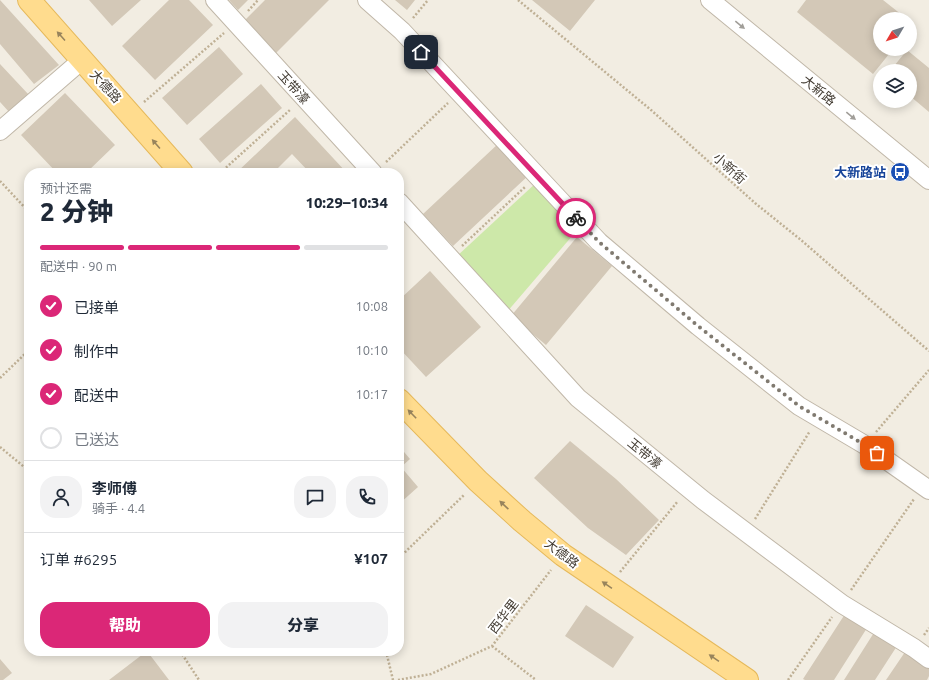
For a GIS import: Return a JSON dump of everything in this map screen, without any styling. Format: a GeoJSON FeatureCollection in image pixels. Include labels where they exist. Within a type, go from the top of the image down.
{"type":"FeatureCollection","features":[{"type":"Feature","properties":{"kind":"main road","name":"大德路"},"geometry":{"type":"LineString","coordinates":[[29,0],[178,168]]}},
{"type":"Feature","properties":{"kind":"main road","name":"大德路"},"geometry":{"type":"LineString","coordinates":[[404,405],[478,481],[522,522],[562,555],[747,680]]}},
{"type":"Feature","properties":{"kind":"street","name":"玉带濠"},"geometry":{"type":"LineString","coordinates":[[215,0],[304,98],[379,168]]}},
{"type":"Feature","properties":{"kind":"street"},"geometry":{"type":"LineString","coordinates":[[367,0],[402,31],[599,242],[698,326],[799,406],[865,445],[926,488]]}},
{"type":"Feature","properties":{"kind":"street","name":"大新路"},"geometry":{"type":"LineString","coordinates":[[710,0],[929,180]]}},
{"type":"Feature","properties":{"kind":"street"},"geometry":{"type":"LineString","coordinates":[[0,131],[82,60]]}},
{"type":"Feature","properties":{"kind":"street","name":"玉带濠"},"geometry":{"type":"LineString","coordinates":[[404,207],[578,398],[688,488],[842,604],[914,648],[929,659]]}},
{"type":"Feature","properties":{"kind":"path"},"geometry":{"type":"LineString","coordinates":[[130,114],[236,23],[258,0]]}},
{"type":"Feature","properties":{"kind":"path"},"geometry":{"type":"LineString","coordinates":[[402,31],[428,0]]}},
{"type":"Feature","properties":{"kind":"path","name":"小新街"},"geometry":{"type":"LineString","coordinates":[[518,0],[651,110],[755,203],[929,351]]}},
{"type":"Feature","properties":{"kind":"path"},"geometry":{"type":"LineString","coordinates":[[379,168],[460,93]]}},
{"type":"Feature","properties":{"kind":"path"},"geometry":{"type":"LineString","coordinates":[[226,168],[304,98]]}},
{"type":"Feature","properties":{"kind":"path"},"geometry":{"type":"LineString","coordinates":[[450,257],[537,176]]}},
{"type":"Feature","properties":{"kind":"path"},"geometry":{"type":"LineString","coordinates":[[0,182],[24,207]]}},
{"type":"Feature","properties":{"kind":"path"},"geometry":{"type":"LineString","coordinates":[[0,378],[24,355]]}},
{"type":"Feature","properties":{"kind":"path"},"geometry":{"type":"LineString","coordinates":[[874,435],[929,370]]}},
{"type":"Feature","properties":{"kind":"path"},"geometry":{"type":"LineString","coordinates":[[746,532],[819,417]]}},
{"type":"Feature","properties":{"kind":"path"},"geometry":{"type":"LineString","coordinates":[[0,447],[24,466]]}},
{"type":"Feature","properties":{"kind":"path"},"geometry":{"type":"LineString","coordinates":[[404,553],[478,481]]}},
{"type":"Feature","properties":{"kind":"path"},"geometry":{"type":"LineString","coordinates":[[608,586],[688,488]]}},
{"type":"Feature","properties":{"kind":"path"},"geometry":{"type":"LineString","coordinates":[[788,680],[926,488]]}},
{"type":"Feature","properties":{"kind":"path","name":"西华里"},"geometry":{"type":"LineString","coordinates":[[398,680],[431,674],[492,646],[562,555]]}},
{"type":"Feature","properties":{"kind":"path"},"geometry":{"type":"LineString","coordinates":[[492,646],[536,680]]}},
{"type":"Feature","properties":{"kind":"path"},"geometry":{"type":"LineString","coordinates":[[183,656],[199,680]]}},
{"type":"Feature","properties":{"kind":"path"},"geometry":{"type":"LineString","coordinates":[[387,656],[393,680]]}},
{"type":"Feature","properties":{"kind":"green space"},"geometry":{"type":"Polygon","coordinates":[[[537,182],[579,228],[506,313],[456,257],[537,182]]]}},
{"type":"Feature","properties":{"kind":"building"},"geometry":{"type":"Polygon","coordinates":[[[0,0],[59,65],[34,84],[0,44],[0,0]]]}},
{"type":"Feature","properties":{"kind":"building"},"geometry":{"type":"Polygon","coordinates":[[[89,0],[141,0],[112,26],[89,0]]]}},
{"type":"Feature","properties":{"kind":"building"},"geometry":{"type":"Polygon","coordinates":[[[169,0],[189,0],[213,25],[155,80],[122,46],[169,0]]]}},
{"type":"Feature","properties":{"kind":"building"},"geometry":{"type":"Polygon","coordinates":[[[229,0],[248,0],[238,10],[229,0]]]}},
{"type":"Feature","properties":{"kind":"building"},"geometry":{"type":"Polygon","coordinates":[[[265,0],[329,0],[276,53],[244,21],[265,0]]]}},
{"type":"Feature","properties":{"kind":"building"},"geometry":{"type":"Polygon","coordinates":[[[395,0],[415,0],[407,10],[395,0]]]}},
{"type":"Feature","properties":{"kind":"building"},"geometry":{"type":"Polygon","coordinates":[[[532,0],[595,0],[570,31],[532,0]]]}},
{"type":"Feature","properties":{"kind":"building"},"geometry":{"type":"Polygon","coordinates":[[[806,0],[883,0],[898,12],[873,12],[873,56],[887,56],[881,64],[873,64],[873,74],[797,12],[806,0]]]}},
{"type":"Feature","properties":{"kind":"building"},"geometry":{"type":"Polygon","coordinates":[[[219,47],[243,74],[187,125],[162,98],[219,47]]]}},
{"type":"Feature","properties":{"kind":"building"},"geometry":{"type":"Polygon","coordinates":[[[902,56],[914,56],[929,68],[929,112],[917,102],[917,64],[896,64],[902,56]]]}},
{"type":"Feature","properties":{"kind":"building"},"geometry":{"type":"Polygon","coordinates":[[[0,64],[29,95],[10,113],[0,102],[0,64]]]}},
{"type":"Feature","properties":{"kind":"building"},"geometry":{"type":"Polygon","coordinates":[[[261,84],[282,108],[220,163],[199,139],[261,84]]]}},
{"type":"Feature","properties":{"kind":"building"},"geometry":{"type":"Polygon","coordinates":[[[65,93],[115,145],[91,168],[52,168],[21,135],[65,93]]]}},
{"type":"Feature","properties":{"kind":"building"},"geometry":{"type":"Polygon","coordinates":[[[295,117],[342,168],[305,168],[292,154],[278,168],[241,168],[295,117]]]}},
{"type":"Feature","properties":{"kind":"building"},"geometry":{"type":"Polygon","coordinates":[[[499,143],[529,175],[453,246],[423,214],[499,143]]]}},
{"type":"Feature","properties":{"kind":"building"},"geometry":{"type":"Polygon","coordinates":[[[577,237],[612,266],[546,345],[511,316],[577,237]]]}},
{"type":"Feature","properties":{"kind":"building"},"geometry":{"type":"Polygon","coordinates":[[[430,271],[481,327],[426,377],[404,353],[404,295],[430,271]]]}},
{"type":"Feature","properties":{"kind":"building"},"geometry":{"type":"Polygon","coordinates":[[[570,441],[616,479],[659,520],[626,555],[588,528],[534,478],[570,441]]]}},
{"type":"Feature","properties":{"kind":"building"},"geometry":{"type":"Polygon","coordinates":[[[404,452],[410,459],[404,464],[404,452]]]}},
{"type":"Feature","properties":{"kind":"building"},"geometry":{"type":"Polygon","coordinates":[[[404,471],[418,487],[404,500],[404,471]]]}},
{"type":"Feature","properties":{"kind":"building"},"geometry":{"type":"Polygon","coordinates":[[[586,605],[634,637],[613,668],[565,636],[586,605]]]}},
{"type":"Feature","properties":{"kind":"building"},"geometry":{"type":"Polygon","coordinates":[[[845,614],[867,628],[834,680],[803,679],[845,614]]]}},
{"type":"Feature","properties":{"kind":"building"},"geometry":{"type":"Polygon","coordinates":[[[875,631],[897,646],[875,680],[844,680],[875,631]]]}},
{"type":"Feature","properties":{"kind":"building"},"geometry":{"type":"Polygon","coordinates":[[[905,652],[929,668],[929,676],[927,680],[886,680],[905,652]]]}},
{"type":"Feature","properties":{"kind":"building"},"geometry":{"type":"Polygon","coordinates":[[[140,656],[151,656],[169,680],[109,680],[140,656]]]}},
{"type":"Feature","properties":{"kind":"building"},"geometry":{"type":"Polygon","coordinates":[[[0,659],[12,673],[3,680],[0,680],[0,659]]]}},
{"type":"Feature","properties":{"kind":"way so far"},"geometry":{"type":"LineString","coordinates":[[576,218],[599,242],[698,326],[799,406],[877,453]]}},
{"type":"Feature","properties":{"kind":"place","name":"大新路站"},"geometry":{"type":"Point","coordinates":[900,172]}},
{"type":"Feature","properties":{"kind":"route"},"geometry":{"type":"LineString","coordinates":[[421,52],[576,218]]}}]}
